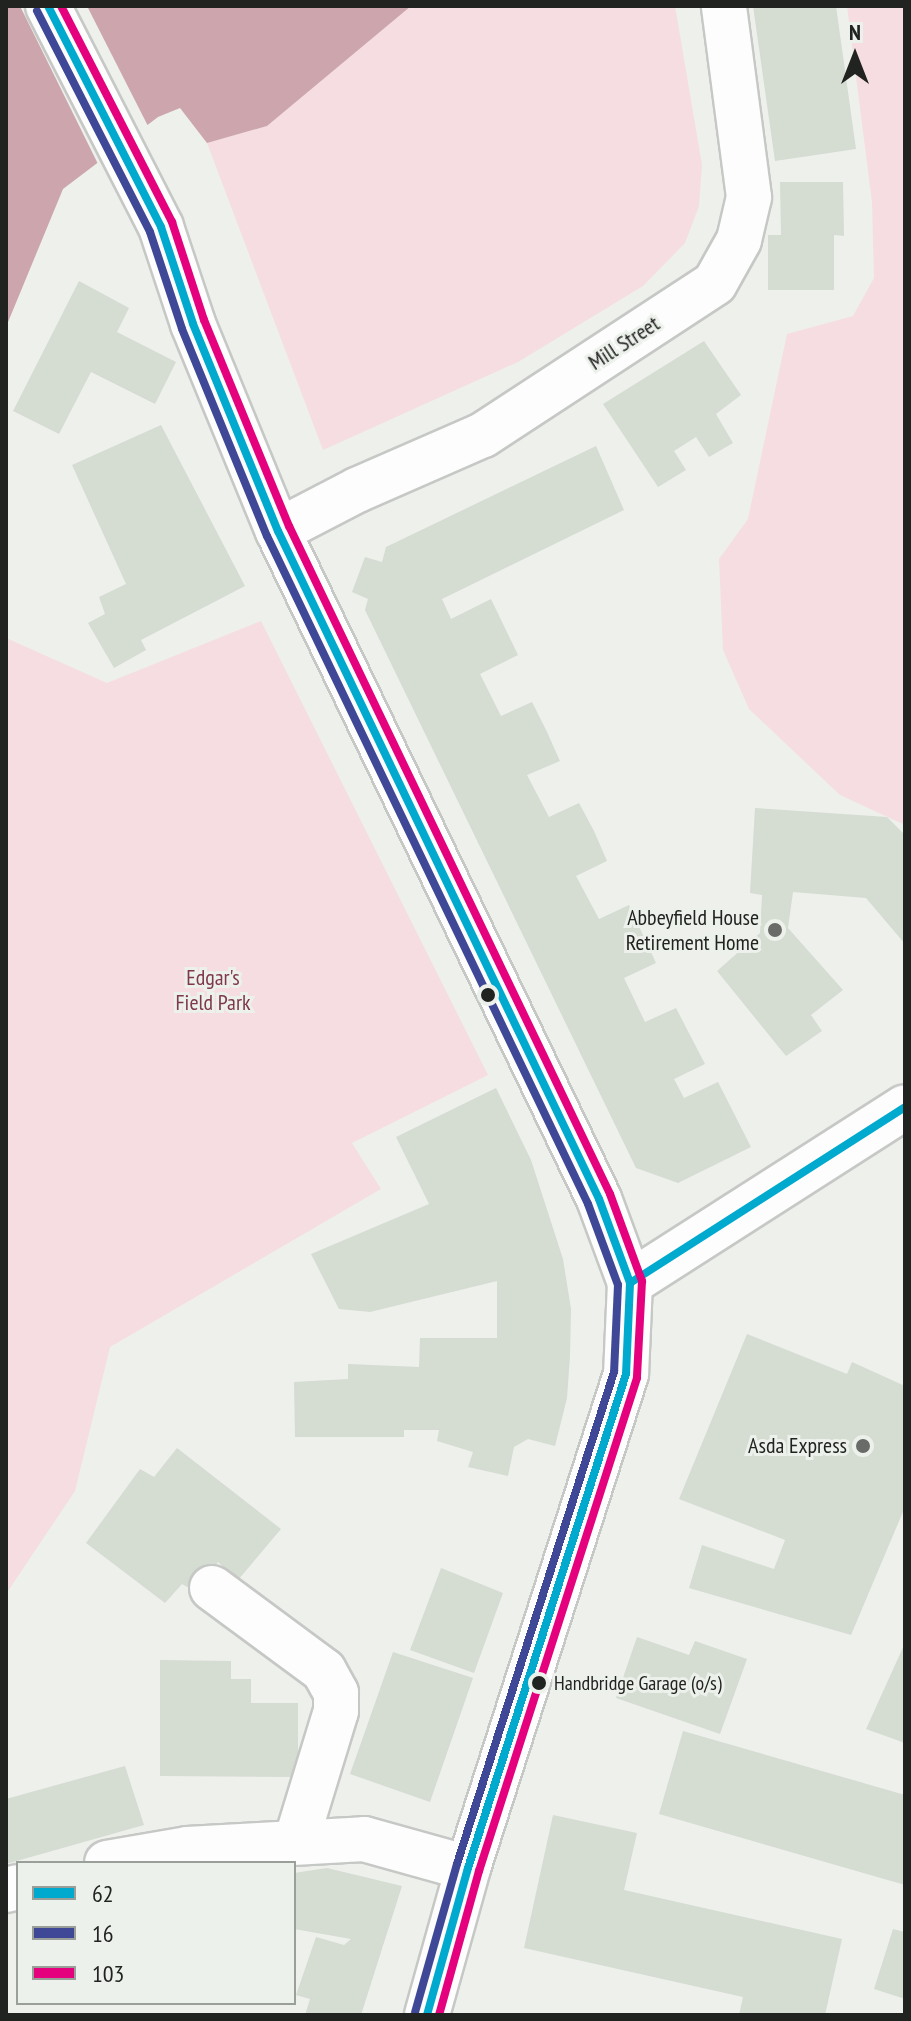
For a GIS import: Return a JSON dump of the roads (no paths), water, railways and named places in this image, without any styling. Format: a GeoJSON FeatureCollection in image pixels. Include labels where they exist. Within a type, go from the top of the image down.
{"type":"FeatureCollection","features":[{"type":"Feature","properties":{"kind":"street"},"geometry":{"type":"LineString","coordinates":[[48,6],[161,227],[193,324],[278,531],[599,1199],[630,1283],[626,1374],[468,1868],[427,2015]]}},
{"type":"Feature","properties":{"kind":"street","name":"Mill Street"},"geometry":{"type":"LineString","coordinates":[[278,531],[357,490],[483,435],[715,283],[739,240],[749,197],[724,6]]}},
{"type":"Feature","properties":{"kind":"street"},"geometry":{"type":"LineString","coordinates":[[630,1283],[905,1107]]}},
{"type":"Feature","properties":{"kind":"street"},"geometry":{"type":"LineString","coordinates":[[212,1588],[324,1671],[336,1693],[336,1711],[296,1842]]}},
{"type":"Feature","properties":{"kind":"street"},"geometry":{"type":"LineString","coordinates":[[118,1861],[187,1849],[364,1839],[468,1868]]}},
{"type":"Feature","properties":{"kind":"place","name":"Abbeyfield House Retirement Home"},"geometry":{"type":"Point","coordinates":[775,930]}},
{"type":"Feature","properties":{"kind":"place","name":"Asda Express"},"geometry":{"type":"Point","coordinates":[863,1446]}},
{"type":"Feature","properties":{"kind":"place","name":"Handbridge Garage (o/s)"},"geometry":{"type":"Point","coordinates":[539,1683]}},
{"type":"Feature","properties":{"kind":"park label","name":"Edgar's Field Park"},"geometry":{"type":"Point","coordinates":[213,990]}}]}
